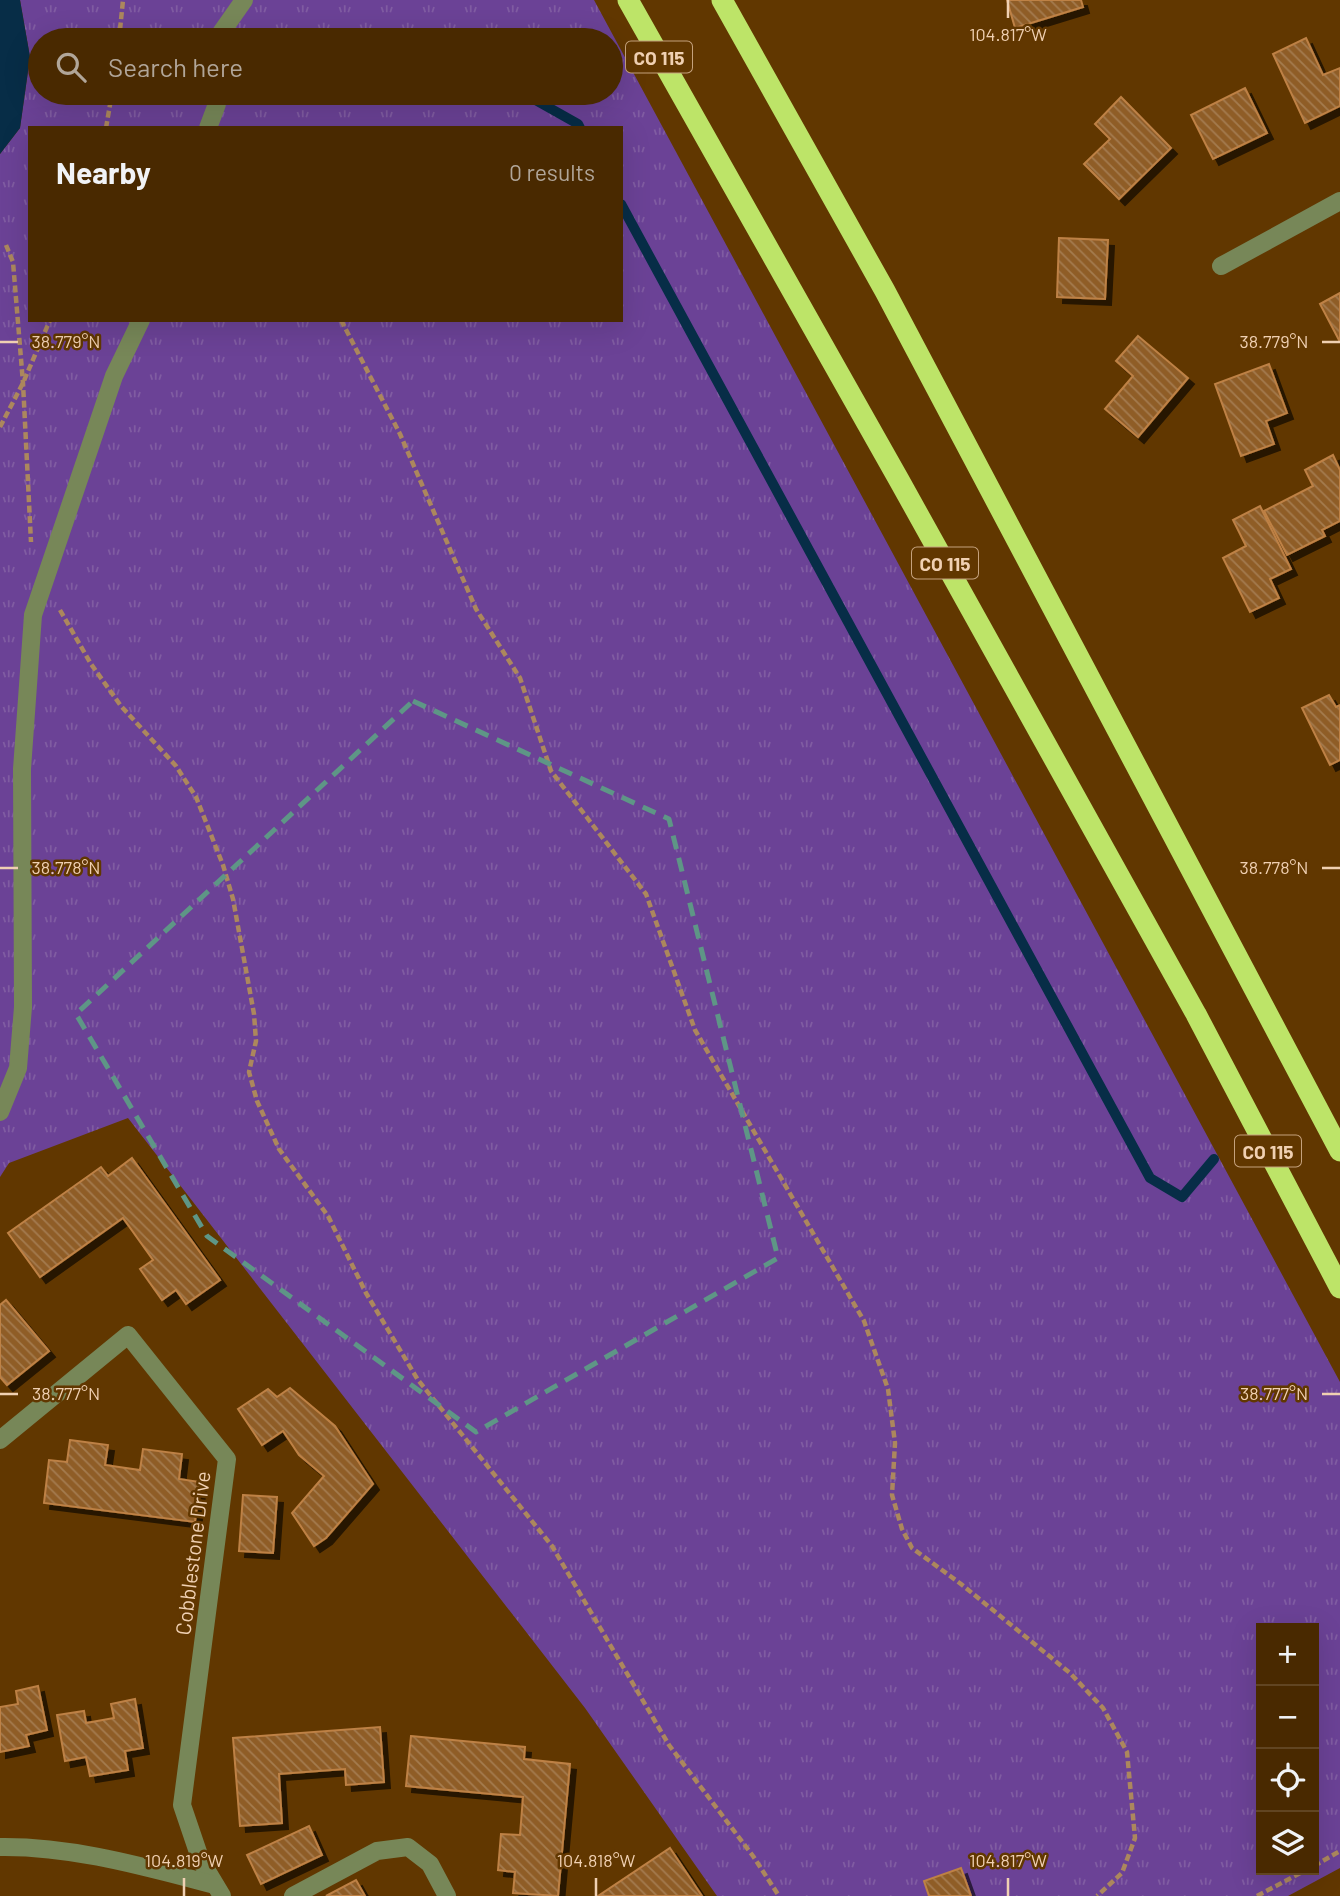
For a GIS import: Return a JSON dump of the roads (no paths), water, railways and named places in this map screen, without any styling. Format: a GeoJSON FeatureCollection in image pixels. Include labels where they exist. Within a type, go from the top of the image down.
{"type":"FeatureCollection","features":[{"type":"Feature","properties":{"kind":"highway","name":"CO 115"},"geometry":{"type":"LineString","coordinates":[[628,0],[1196,1014],[1340,1288]]}},
{"type":"Feature","properties":{"kind":"highway","name":"CO 115"},"geometry":{"type":"LineString","coordinates":[[722,0],[885,291],[1340,1151]]}},
{"type":"Feature","properties":{"kind":"street"},"geometry":{"type":"LineString","coordinates":[[224,28],[244,0]]}},
{"type":"Feature","properties":{"kind":"street"},"geometry":{"type":"LineString","coordinates":[[209,126],[217,105]]}},
{"type":"Feature","properties":{"kind":"street"},"geometry":{"type":"LineString","coordinates":[[1221,266],[1340,201]]}},
{"type":"Feature","properties":{"kind":"street"},"geometry":{"type":"LineString","coordinates":[[0,1112],[18,1068],[23,1007],[22,769],[33,615],[114,376],[140,322]]}},
{"type":"Feature","properties":{"kind":"street","name":"Cobblestone Drive"},"geometry":{"type":"LineString","coordinates":[[0,1440],[128,1335],[227,1459],[182,1805],[201,1861],[219,1890]]}},
{"type":"Feature","properties":{"kind":"street","name":"Cobblestone Drive"},"geometry":{"type":"LineString","coordinates":[[0,1847],[23,1847],[114,1860],[219,1890]]}},
{"type":"Feature","properties":{"kind":"street"},"geometry":{"type":"LineString","coordinates":[[293,1896],[377,1851],[408,1847],[430,1864],[447,1896]]}},
{"type":"Feature","properties":{"kind":"water"},"geometry":{"type":"Polygon","coordinates":[[[0,0],[20,0],[28,46],[28,71],[20,128],[0,154],[0,0]]]}},
{"type":"Feature","properties":{"kind":"waterway"},"geometry":{"type":"LineString","coordinates":[[544,105],[579,126]]}},
{"type":"Feature","properties":{"kind":"waterway"},"geometry":{"type":"LineString","coordinates":[[623,208],[1150,1178],[1182,1197],[1214,1159]]}}]}
